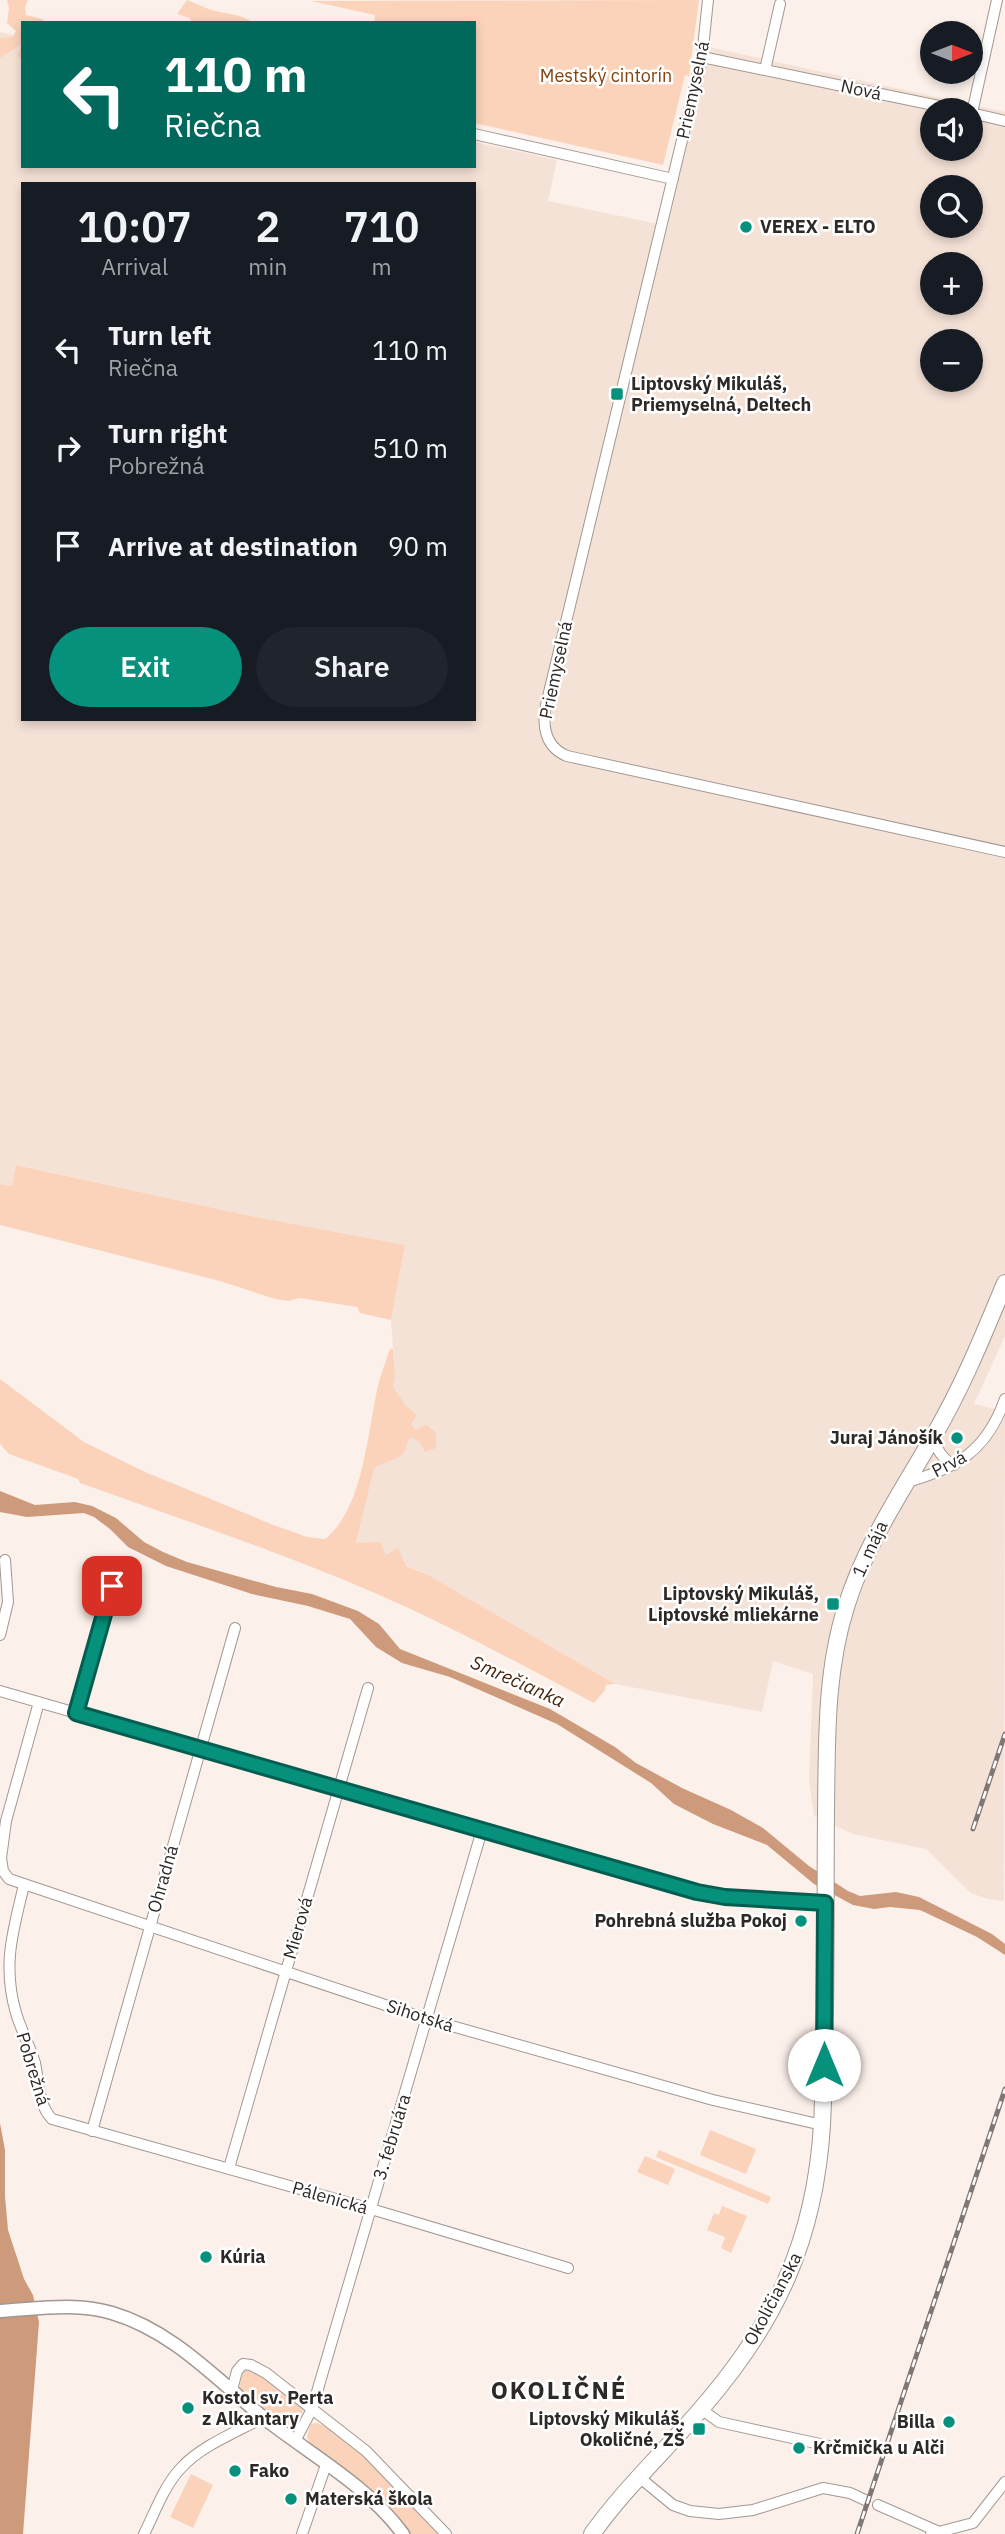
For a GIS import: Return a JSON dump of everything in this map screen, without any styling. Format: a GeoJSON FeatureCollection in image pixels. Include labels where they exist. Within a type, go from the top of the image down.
{"type":"FeatureCollection","features":[{"type":"Feature","properties":{"kind":"main road","name":"1. mája"},"geometry":{"type":"LineString","coordinates":[[826,1840],[829,1704],[837,1639],[846,1606],[880,1525],[934,1436],[977,1351],[1005,1283]]}},
{"type":"Feature","properties":{"kind":"main road","name":"Okoličianska"},"geometry":{"type":"LineString","coordinates":[[592,2534],[733,2370],[792,2269],[813,2200],[822,2125],[826,1840]]}},
{"type":"Feature","properties":{"kind":"street","name":"Priemyselná"},"geometry":{"type":"LineString","coordinates":[[708,0],[702,57],[545,705],[547,738],[555,749],[567,756],[1005,852]]}},
{"type":"Feature","properties":{"kind":"street"},"geometry":{"type":"LineString","coordinates":[[975,98],[997,0]]}},
{"type":"Feature","properties":{"kind":"street"},"geometry":{"type":"LineString","coordinates":[[765,70],[780,4]]}},
{"type":"Feature","properties":{"kind":"street","name":"Nová"},"geometry":{"type":"LineString","coordinates":[[702,57],[920,102]]}},
{"type":"Feature","properties":{"kind":"street"},"geometry":{"type":"LineString","coordinates":[[983,116],[1005,121]]}},
{"type":"Feature","properties":{"kind":"street"},"geometry":{"type":"LineString","coordinates":[[476,134],[673,179]]}},
{"type":"Feature","properties":{"kind":"street","name":"Prvá"},"geometry":{"type":"LineString","coordinates":[[905,1483],[954,1465],[971,1454],[987,1437],[1004,1404]]}},
{"type":"Feature","properties":{"kind":"street"},"geometry":{"type":"LineString","coordinates":[[934,1436],[935,1446],[940,1454],[954,1465]]}},
{"type":"Feature","properties":{"kind":"street"},"geometry":{"type":"LineString","coordinates":[[0,1635],[8,1602],[5,1560]]}},
{"type":"Feature","properties":{"kind":"street"},"geometry":{"type":"LineString","coordinates":[[76,1713],[112,1586]]}},
{"type":"Feature","properties":{"kind":"street","name":"Ohradná"},"geometry":{"type":"LineString","coordinates":[[92,2131],[235,1628]]}},
{"type":"Feature","properties":{"kind":"street","name":"Mierová"},"geometry":{"type":"LineString","coordinates":[[229,2168],[368,1688]]}},
{"type":"Feature","properties":{"kind":"street"},"geometry":{"type":"LineString","coordinates":[[0,1691],[697,1892],[725,1897],[825,1901]]}},
{"type":"Feature","properties":{"kind":"street"},"geometry":{"type":"LineString","coordinates":[[24,1885],[5,1876],[1,1858],[6,1821],[39,1702]]}},
{"type":"Feature","properties":{"kind":"street","name":"3. februára"},"geometry":{"type":"LineString","coordinates":[[295,2441],[312,2409],[482,1830]]}},
{"type":"Feature","properties":{"kind":"street","name":"Sihotská"},"geometry":{"type":"LineString","coordinates":[[24,1885],[427,2020],[713,2100],[822,2125]]}},
{"type":"Feature","properties":{"kind":"street","name":"Pobrežná"},"geometry":{"type":"LineString","coordinates":[[24,1885],[8,1956],[16,2013],[32,2053],[44,2107],[49,2116],[55,2121],[92,2131]]}},
{"type":"Feature","properties":{"kind":"street","name":"Pálenická"},"geometry":{"type":"LineString","coordinates":[[92,2131],[229,2168],[568,2268]]}},
{"type":"Feature","properties":{"kind":"street"},"geometry":{"type":"LineString","coordinates":[[0,2311],[91,2309],[131,2319],[169,2340],[379,2505],[403,2534]]}},
{"type":"Feature","properties":{"kind":"street"},"geometry":{"type":"LineString","coordinates":[[232,2389],[237,2371],[243,2364],[266,2373],[366,2451],[446,2534]]}},
{"type":"Feature","properties":{"kind":"street"},"geometry":{"type":"LineString","coordinates":[[702,2409],[719,2422],[829,2446]]}},
{"type":"Feature","properties":{"kind":"street"},"geometry":{"type":"LineString","coordinates":[[144,2534],[169,2484],[181,2467],[208,2447],[264,2417]]}},
{"type":"Feature","properties":{"kind":"street"},"geometry":{"type":"LineString","coordinates":[[302,2534],[326,2465]]}},
{"type":"Feature","properties":{"kind":"street"},"geometry":{"type":"LineString","coordinates":[[639,2477],[673,2505],[690,2511],[719,2514],[753,2510],[823,2488],[850,2493],[865,2500]]}},
{"type":"Feature","properties":{"kind":"street"},"geometry":{"type":"LineString","coordinates":[[878,2505],[934,2533],[974,2523],[1005,2482]]}},
{"type":"Feature","properties":{"kind":"shaded area"},"geometry":{"type":"Polygon","coordinates":[[[0,32],[21,37],[21,168],[476,168],[476,142],[557,160],[548,201],[668,226],[709,47],[941,98],[920,98],[920,161],[983,161],[983,107],[1005,112],[1005,1336],[974,1404],[1005,1411],[1004,1901],[971,1893],[926,1849],[853,1834],[814,1816],[809,1780],[813,1674],[773,1661],[762,1712],[615,1684],[430,1576],[356,1543],[395,1377],[391,1320],[405,1245],[246,1215],[17,1165],[12,1186],[0,1184],[0,32]]]}},
{"type":"Feature","properties":{"kind":"shaded area"},"geometry":{"type":"Polygon","coordinates":[[[0,1491],[35,1505],[75,1502],[92,1506],[116,1518],[144,1542],[187,1562],[276,1587],[312,1594],[358,1611],[379,1624],[400,1649],[550,1709],[615,1747],[636,1763],[763,1828],[809,1866],[848,1891],[860,1896],[896,1892],[919,1897],[992,1934],[1005,1944],[1005,1955],[977,1937],[920,1910],[890,1907],[874,1909],[853,1905],[814,1884],[767,1845],[713,1824],[674,1804],[651,1783],[557,1724],[450,1677],[402,1663],[376,1647],[350,1619],[308,1606],[252,1594],[166,1566],[128,1547],[110,1529],[84,1513],[27,1517],[0,1512],[0,1491]]]}},
{"type":"Feature","properties":{"kind":"shaded area"},"geometry":{"type":"Polygon","coordinates":[[[0,2123],[5,2150],[8,2230],[24,2279],[33,2295],[39,2322],[23,2534],[0,2534],[0,2123]]]}},
{"type":"Feature","properties":{"kind":"green space"},"geometry":{"type":"Polygon","coordinates":[[[7,0],[28,0],[26,15],[44,21],[21,21],[21,45],[0,58],[0,38],[13,37],[16,31],[7,23],[7,0]]]}},
{"type":"Feature","properties":{"kind":"green space"},"geometry":{"type":"Polygon","coordinates":[[[187,0],[251,21],[191,21],[190,18],[177,14],[187,0]]]}},
{"type":"Feature","properties":{"kind":"green space","name":"Mestský cintorín"},"geometry":{"type":"Polygon","coordinates":[[[699,0],[689,76],[685,75],[663,165],[476,123],[476,21],[374,21],[375,15],[311,1],[699,0]]]}},
{"type":"Feature","properties":{"kind":"green space"},"geometry":{"type":"Polygon","coordinates":[[[16,1165],[246,1215],[405,1245],[391,1320],[360,1313],[357,1307],[300,1298],[289,1301],[275,1299],[220,1281],[0,1225],[0,1184],[12,1186],[16,1165]]]}},
{"type":"Feature","properties":{"kind":"green space"},"geometry":{"type":"Polygon","coordinates":[[[390,1349],[393,1349],[393,1387],[406,1406],[417,1415],[411,1425],[416,1430],[426,1424],[436,1433],[436,1448],[425,1452],[420,1442],[411,1437],[401,1456],[374,1468],[356,1543],[380,1542],[386,1555],[398,1548],[406,1566],[430,1576],[615,1684],[606,1685],[594,1703],[455,1631],[370,1591],[262,1548],[80,1483],[78,1479],[9,1454],[0,1444],[0,1379],[84,1442],[145,1472],[271,1524],[307,1537],[325,1539],[338,1525],[356,1489],[378,1386],[390,1349]]]}},
{"type":"Feature","properties":{"kind":"green space"},"geometry":{"type":"Polygon","coordinates":[[[710,2130],[756,2149],[746,2174],[700,2155],[710,2130]]]}},
{"type":"Feature","properties":{"kind":"green space"},"geometry":{"type":"Polygon","coordinates":[[[659,2150],[771,2197],[768,2204],[656,2157],[659,2150]]]}},
{"type":"Feature","properties":{"kind":"green space"},"geometry":{"type":"Polygon","coordinates":[[[645,2156],[675,2169],[668,2185],[637,2172],[645,2156]]]}},
{"type":"Feature","properties":{"kind":"green space"},"geometry":{"type":"Polygon","coordinates":[[[722,2206],[747,2216],[731,2253],[721,2248],[725,2237],[707,2230],[714,2213],[719,2215],[722,2206]]]}},
{"type":"Feature","properties":{"kind":"green space"},"geometry":{"type":"Polygon","coordinates":[[[247,2369],[258,2371],[304,2409],[298,2420],[289,2425],[284,2423],[239,2389],[242,2375],[247,2369]]]}},
{"type":"Feature","properties":{"kind":"green space"},"geometry":{"type":"Polygon","coordinates":[[[316,2423],[330,2429],[364,2454],[443,2534],[410,2534],[387,2505],[311,2444],[307,2437],[311,2424],[316,2423]]]}},
{"type":"Feature","properties":{"kind":"green space"},"geometry":{"type":"Polygon","coordinates":[[[191,2474],[213,2485],[193,2528],[170,2517],[191,2474]]]}},
{"type":"Feature","properties":{"kind":"railway"},"geometry":{"type":"LineString","coordinates":[[973,1829],[1005,1734]]}},
{"type":"Feature","properties":{"kind":"railway"},"geometry":{"type":"LineString","coordinates":[[857,2534],[1005,2089]]}},
{"type":"Feature","properties":{"kind":"place","name":"VEREX - ELTO"},"geometry":{"type":"Point","coordinates":[746,227]}},
{"type":"Feature","properties":{"kind":"place","name":"Liptovský Mikuláš, Priemyselná, Deltech"},"geometry":{"type":"Point","coordinates":[617,394]}},
{"type":"Feature","properties":{"kind":"place","name":"Juraj Jánošík"},"geometry":{"type":"Point","coordinates":[957,1438]}},
{"type":"Feature","properties":{"kind":"place","name":"Liptovský Mikuláš, Liptovské mliekárne"},"geometry":{"type":"Point","coordinates":[833,1604]}},
{"type":"Feature","properties":{"kind":"place","name":"Pohrebná služba Pokoj"},"geometry":{"type":"Point","coordinates":[801,1921]}},
{"type":"Feature","properties":{"kind":"place","name":"Kúria"},"geometry":{"type":"Point","coordinates":[206,2257]}},
{"type":"Feature","properties":{"kind":"place","name":"Kostol sv. Perta z Alkantary"},"geometry":{"type":"Point","coordinates":[188,2408]}},
{"type":"Feature","properties":{"kind":"place","name":"Billa"},"geometry":{"type":"Point","coordinates":[949,2422]}},
{"type":"Feature","properties":{"kind":"place","name":"Liptovský Mikuláš, Okoličné, ZŠ"},"geometry":{"type":"Point","coordinates":[699,2429]}},
{"type":"Feature","properties":{"kind":"place","name":"Krčmička u Alči"},"geometry":{"type":"Point","coordinates":[799,2448]}},
{"type":"Feature","properties":{"kind":"place","name":"Fako"},"geometry":{"type":"Point","coordinates":[235,2471]}},
{"type":"Feature","properties":{"kind":"place","name":"Materská škola"},"geometry":{"type":"Point","coordinates":[291,2499]}},
{"type":"Feature","properties":{"kind":"district","name":"OKOLIČNÉ"},"geometry":{"type":"Point","coordinates":[559,2391]}},
{"type":"Feature","properties":{"kind":"route"},"geometry":{"type":"LineString","coordinates":[[112,1586],[76,1713],[697,1892],[725,1897],[825,1903],[824,2065]]}},
{"type":"Feature","properties":{"kind":"water label","name":"Smrečianka"},"geometry":{"type":"Point","coordinates":[518,1681]}}]}
